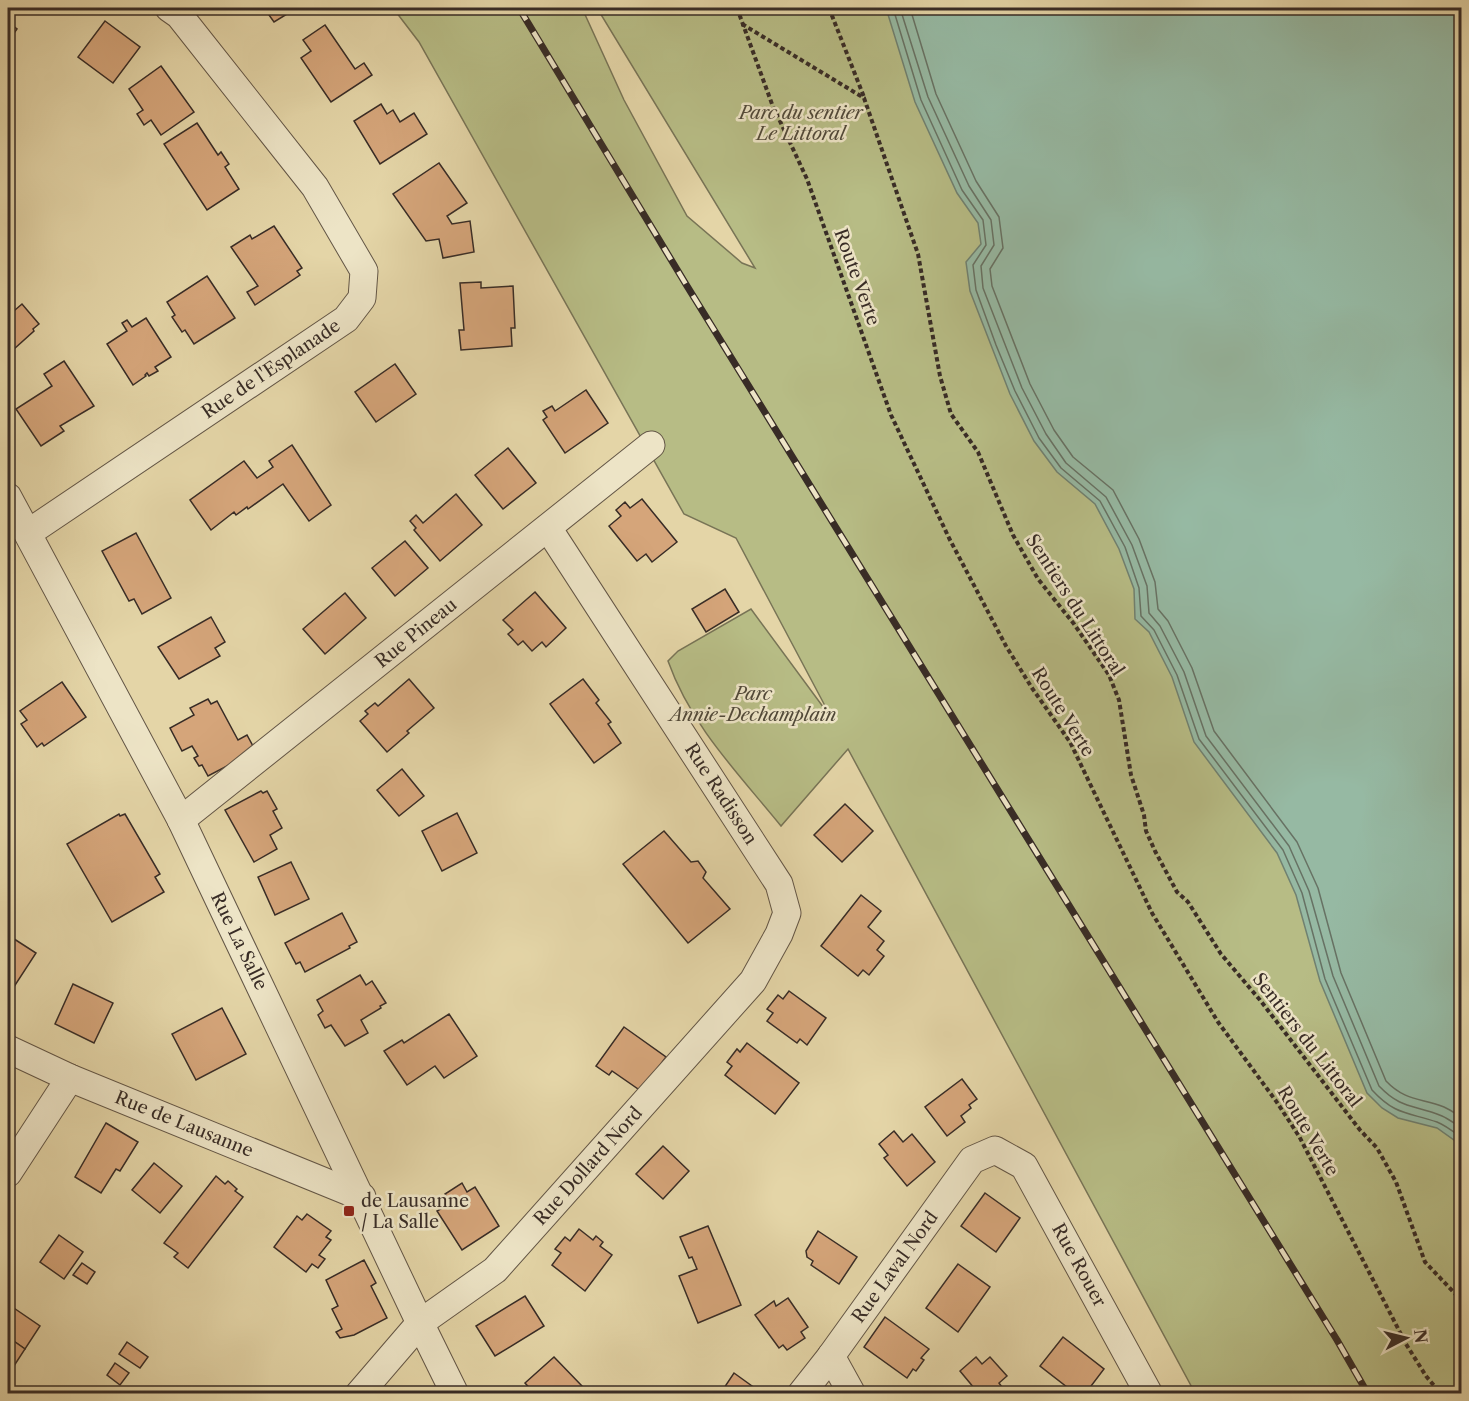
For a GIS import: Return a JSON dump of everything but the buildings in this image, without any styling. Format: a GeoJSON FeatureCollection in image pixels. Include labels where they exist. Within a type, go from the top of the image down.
{"type":"FeatureCollection","features":[{"type":"Feature","properties":{"kind":"street","name":"Rue de l'Esplanade"},"geometry":{"type":"LineString","coordinates":[[28,533],[346,318],[362,298],[364,271],[315,187],[179,15],[169,8]]}},
{"type":"Feature","properties":{"kind":"street","name":"Rue Pineau"},"geometry":{"type":"LineString","coordinates":[[181,820],[651,445]]}},
{"type":"Feature","properties":{"kind":"street","name":"Rue La Salle"},"geometry":{"type":"LineString","coordinates":[[8,497],[181,820],[455,1394]]}},
{"type":"Feature","properties":{"kind":"street","name":"Rue Radisson"},"geometry":{"type":"LineString","coordinates":[[548,528],[779,884],[787,913]]}},
{"type":"Feature","properties":{"kind":"street","name":"Rue Dollard Nord"},"geometry":{"type":"LineString","coordinates":[[359,1394],[420,1323],[495,1270],[738,999],[753,981],[779,934],[787,913]]}},
{"type":"Feature","properties":{"kind":"street","name":"Rue de Lausanne"},"geometry":{"type":"LineString","coordinates":[[8,1049],[70,1078],[362,1197]]}},
{"type":"Feature","properties":{"kind":"street"},"geometry":{"type":"LineString","coordinates":[[8,1173],[70,1078]]}},
{"type":"Feature","properties":{"kind":"street","name":"Rue Laval Nord"},"geometry":{"type":"LineString","coordinates":[[801,1394],[831,1356],[972,1160],[995,1150]]}},
{"type":"Feature","properties":{"kind":"street","name":"Rue Rouer"},"geometry":{"type":"LineString","coordinates":[[995,1150],[1024,1166],[1149,1394]]}},
{"type":"Feature","properties":{"kind":"street"},"geometry":{"type":"LineString","coordinates":[[831,1356],[852,1394]]}},
{"type":"Feature","properties":{"kind":"path","name":"Route Verte"},"geometry":{"type":"LineString","coordinates":[[737,8],[772,104],[807,179],[891,415],[949,538],[1006,646],[1070,742],[1152,913],[1218,1022],[1299,1136],[1406,1344],[1426,1376],[1441,1394]]}},
{"type":"Feature","properties":{"kind":"path","name":"Sentiers du Littoral"},"geometry":{"type":"LineString","coordinates":[[829,8],[864,98],[918,254],[940,376],[951,414],[978,452],[1013,535],[1038,579],[1074,624],[1109,675],[1119,700],[1131,775],[1144,815],[1146,831],[1155,851],[1177,892],[1188,902],[1221,954],[1260,1000],[1360,1130],[1377,1148],[1396,1182],[1425,1262],[1461,1301]]}},
{"type":"Feature","properties":{"kind":"path"},"geometry":{"type":"LineString","coordinates":[[741,23],[864,98]]}},
{"type":"Feature","properties":{"kind":"green space"},"geometry":{"type":"Polygon","coordinates":[[[393,8],[582,8],[624,100],[687,216],[742,263],[755,268],[597,8],[1461,8],[1461,1393],[1195,1393],[848,749],[781,826],[732,768],[689,707],[668,661],[678,651],[751,609],[832,719],[736,538],[684,514],[419,42],[393,8]]]}},
{"type":"Feature","properties":{"kind":"water"},"geometry":{"type":"Polygon","coordinates":[[[886,8],[1461,8],[1461,1145],[1437,1128],[1398,1118],[1382,1108],[1367,1093],[1320,981],[1296,895],[1277,853],[1194,742],[1172,677],[1149,632],[1135,619],[1134,589],[1119,549],[1095,504],[1057,472],[1034,441],[1010,394],[970,291],[966,262],[981,244],[978,223],[957,193],[915,102],[886,8]]]}},
{"type":"Feature","properties":{"kind":"railway"},"geometry":{"type":"LineString","coordinates":[[519,8],[687,286],[1337,1340],[1368,1394]]}},
{"type":"Feature","properties":{"kind":"place","name":"de Lausanne / La Salle"},"geometry":{"type":"Point","coordinates":[349,1211]}},
{"type":"Feature","properties":{"kind":"park label","name":"Parc du sentier Le Littoral"},"geometry":{"type":"Point","coordinates":[801,123]}},
{"type":"Feature","properties":{"kind":"park label","name":"Parc Annie-Dechamplain"},"geometry":{"type":"Point","coordinates":[753,704]}}]}
